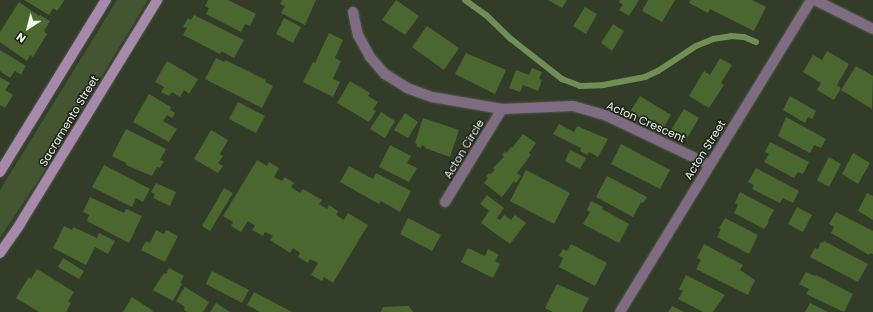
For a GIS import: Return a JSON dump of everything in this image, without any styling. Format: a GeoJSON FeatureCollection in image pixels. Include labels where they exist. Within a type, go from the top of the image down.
{"type":"FeatureCollection","features":[{"type":"Feature","properties":{"kind":"street"},"geometry":{"type":"LineString","coordinates":[[0,172],[106,0]]}},
{"type":"Feature","properties":{"kind":"street","name":"Sacramento Street"},"geometry":{"type":"LineString","coordinates":[[0,253],[25,217],[157,0]]}},
{"type":"Feature","properties":{"kind":"street","name":"Acton Street"},"geometry":{"type":"LineString","coordinates":[[620,312],[811,0]]}},
{"type":"Feature","properties":{"kind":"street"},"geometry":{"type":"LineString","coordinates":[[815,0],[873,30]]}},
{"type":"Feature","properties":{"kind":"street","name":"Acton Crescent"},"geometry":{"type":"LineString","coordinates":[[353,12],[358,35],[370,57],[385,74],[402,85],[432,97],[502,109],[573,106],[607,116],[710,165]]}},
{"type":"Feature","properties":{"kind":"street","name":"Acton Circle"},"geometry":{"type":"LineString","coordinates":[[446,202],[502,109]]}},
{"type":"Feature","properties":{"kind":"green space"},"geometry":{"type":"Polygon","coordinates":[[[117,0],[148,0],[38,181],[0,238],[0,190],[117,0]]]}},
{"type":"Feature","properties":{"kind":"building"},"geometry":{"type":"Polygon","coordinates":[[[24,0],[64,1],[57,11],[53,8],[49,15],[24,0]]]}},
{"type":"Feature","properties":{"kind":"building"},"geometry":{"type":"Polygon","coordinates":[[[208,0],[228,0],[256,14],[250,26],[245,24],[241,32],[206,14],[209,8],[205,6],[208,0]]]}},
{"type":"Feature","properties":{"kind":"building"},"geometry":{"type":"Polygon","coordinates":[[[282,0],[316,0],[305,25],[281,13],[285,6],[280,4],[282,0]]]}},
{"type":"Feature","properties":{"kind":"building"},"geometry":{"type":"Polygon","coordinates":[[[396,0],[419,16],[405,35],[382,20],[396,0]]]}},
{"type":"Feature","properties":{"kind":"building"},"geometry":{"type":"Polygon","coordinates":[[[548,0],[567,0],[562,8],[548,0]]]}},
{"type":"Feature","properties":{"kind":"building"},"geometry":{"type":"Polygon","coordinates":[[[620,0],[639,0],[629,16],[619,10],[623,5],[619,2],[620,0]]]}},
{"type":"Feature","properties":{"kind":"building"},"geometry":{"type":"Polygon","coordinates":[[[648,0],[675,0],[662,22],[642,11],[648,0]]]}},
{"type":"Feature","properties":{"kind":"building"},"geometry":{"type":"Polygon","coordinates":[[[691,0],[752,0],[766,7],[754,31],[710,9],[708,13],[689,3],[691,0]]]}},
{"type":"Feature","properties":{"kind":"building"},"geometry":{"type":"Polygon","coordinates":[[[19,2],[39,16],[40,15],[50,21],[44,31],[47,34],[33,57],[30,55],[27,61],[0,42],[0,32],[19,2]]]}},
{"type":"Feature","properties":{"kind":"building"},"geometry":{"type":"Polygon","coordinates":[[[585,7],[597,14],[586,34],[573,26],[585,7]]]}},
{"type":"Feature","properties":{"kind":"building"},"geometry":{"type":"Polygon","coordinates":[[[194,15],[244,40],[234,58],[221,51],[220,54],[183,35],[187,28],[183,27],[188,18],[191,20],[194,15]]]}},
{"type":"Feature","properties":{"kind":"building"},"geometry":{"type":"Polygon","coordinates":[[[284,18],[301,27],[293,43],[276,34],[284,18]]]}},
{"type":"Feature","properties":{"kind":"building"},"geometry":{"type":"Polygon","coordinates":[[[613,24],[624,31],[612,51],[601,43],[613,24]]]}},
{"type":"Feature","properties":{"kind":"building"},"geometry":{"type":"Polygon","coordinates":[[[427,26],[459,48],[444,70],[412,47],[427,26]]]}},
{"type":"Feature","properties":{"kind":"building"},"geometry":{"type":"Polygon","coordinates":[[[329,33],[343,40],[335,58],[341,61],[333,79],[340,82],[333,97],[303,82],[313,62],[315,63],[329,33]]]}},
{"type":"Feature","properties":{"kind":"building"},"geometry":{"type":"Polygon","coordinates":[[[0,50],[26,66],[21,75],[15,71],[10,78],[0,71],[0,50]]]}},
{"type":"Feature","properties":{"kind":"building"},"geometry":{"type":"Polygon","coordinates":[[[827,51],[849,64],[837,85],[841,88],[834,100],[817,90],[821,83],[803,72],[813,55],[822,60],[827,51]]]}},
{"type":"Feature","properties":{"kind":"building"},"geometry":{"type":"Polygon","coordinates":[[[466,53],[506,70],[495,94],[455,74],[466,53]]]}},
{"type":"Feature","properties":{"kind":"building"},"geometry":{"type":"Polygon","coordinates":[[[216,58],[224,62],[225,60],[266,80],[265,82],[273,86],[262,108],[205,79],[216,58]]]}},
{"type":"Feature","properties":{"kind":"building"},"geometry":{"type":"Polygon","coordinates":[[[720,58],[732,65],[721,83],[724,85],[709,108],[689,96],[704,71],[710,75],[720,58]]]}},
{"type":"Feature","properties":{"kind":"building"},"geometry":{"type":"Polygon","coordinates":[[[167,61],[198,79],[189,94],[184,90],[180,97],[172,92],[169,96],[161,92],[164,87],[155,82],[167,61]]]}},
{"type":"Feature","properties":{"kind":"building"},"geometry":{"type":"Polygon","coordinates":[[[856,66],[873,76],[872,109],[841,90],[856,66]]]}},
{"type":"Feature","properties":{"kind":"building"},"geometry":{"type":"Polygon","coordinates":[[[532,68],[542,72],[539,79],[542,80],[538,91],[523,85],[520,92],[509,88],[516,70],[529,75],[532,68]]]}},
{"type":"Feature","properties":{"kind":"building"},"geometry":{"type":"Polygon","coordinates":[[[0,77],[10,83],[5,90],[13,95],[5,108],[0,105],[0,77]]]}},
{"type":"Feature","properties":{"kind":"building"},"geometry":{"type":"Polygon","coordinates":[[[350,81],[370,93],[368,96],[378,102],[373,109],[376,111],[369,122],[337,103],[350,81]]]}},
{"type":"Feature","properties":{"kind":"building"},"geometry":{"type":"Polygon","coordinates":[[[149,94],[171,107],[170,110],[175,113],[172,118],[167,115],[163,121],[177,129],[169,142],[133,122],[149,94]]]}},
{"type":"Feature","properties":{"kind":"building"},"geometry":{"type":"Polygon","coordinates":[[[640,96],[671,115],[664,127],[654,120],[651,125],[630,112],[640,96]]]}},
{"type":"Feature","properties":{"kind":"building"},"geometry":{"type":"Polygon","coordinates":[[[790,96],[816,111],[812,119],[808,117],[805,123],[783,110],[790,96]]]}},
{"type":"Feature","properties":{"kind":"building"},"geometry":{"type":"Polygon","coordinates":[[[238,102],[265,116],[256,133],[229,119],[238,102]]]}},
{"type":"Feature","properties":{"kind":"building"},"geometry":{"type":"Polygon","coordinates":[[[684,109],[699,118],[686,140],[671,130],[684,109]]]}},
{"type":"Feature","properties":{"kind":"building"},"geometry":{"type":"Polygon","coordinates":[[[381,112],[395,121],[385,138],[370,129],[381,112]]]}},
{"type":"Feature","properties":{"kind":"building"},"geometry":{"type":"Polygon","coordinates":[[[405,113],[418,122],[408,138],[394,130],[405,113]]]}},
{"type":"Feature","properties":{"kind":"building"},"geometry":{"type":"Polygon","coordinates":[[[786,117],[826,139],[821,148],[814,145],[810,153],[778,136],[786,117]]]}},
{"type":"Feature","properties":{"kind":"building"},"geometry":{"type":"Polygon","coordinates":[[[423,118],[459,130],[450,157],[425,148],[422,145],[421,148],[416,146],[417,144],[415,143],[423,118]]]}},
{"type":"Feature","properties":{"kind":"building"},"geometry":{"type":"Polygon","coordinates":[[[559,124],[574,132],[577,126],[608,139],[598,157],[589,152],[587,155],[580,151],[581,148],[553,134],[559,124]]]}},
{"type":"Feature","properties":{"kind":"building"},"geometry":{"type":"Polygon","coordinates":[[[126,129],[166,149],[160,160],[164,161],[160,168],[157,167],[152,176],[126,165],[126,163],[112,156],[126,129]]]}},
{"type":"Feature","properties":{"kind":"building"},"geometry":{"type":"Polygon","coordinates":[[[211,130],[228,140],[220,154],[223,156],[218,163],[223,166],[218,173],[194,159],[211,130]]]}},
{"type":"Feature","properties":{"kind":"building"},"geometry":{"type":"Polygon","coordinates":[[[523,134],[536,143],[529,153],[531,155],[517,173],[521,176],[516,183],[514,181],[502,197],[484,183],[488,178],[486,177],[489,173],[491,174],[495,169],[493,168],[504,157],[502,155],[505,151],[506,153],[511,147],[512,148],[523,134]]]}},
{"type":"Feature","properties":{"kind":"building"},"geometry":{"type":"Polygon","coordinates":[[[770,142],[809,162],[803,174],[798,172],[794,178],[764,162],[769,154],[765,152],[770,142]]]}},
{"type":"Feature","properties":{"kind":"building"},"geometry":{"type":"Polygon","coordinates":[[[621,144],[670,170],[660,189],[611,164],[621,144]]]}},
{"type":"Feature","properties":{"kind":"building"},"geometry":{"type":"Polygon","coordinates":[[[390,145],[411,156],[407,163],[417,168],[409,182],[379,167],[390,145]]]}},
{"type":"Feature","properties":{"kind":"building"},"geometry":{"type":"Polygon","coordinates":[[[570,150],[586,158],[580,169],[565,161],[570,150]]]}},
{"type":"Feature","properties":{"kind":"building"},"geometry":{"type":"Polygon","coordinates":[[[853,153],[870,163],[858,184],[842,174],[853,153]]]}},
{"type":"Feature","properties":{"kind":"building"},"geometry":{"type":"Polygon","coordinates":[[[829,157],[841,164],[829,187],[817,180],[829,157]]]}},
{"type":"Feature","properties":{"kind":"building"},"geometry":{"type":"Polygon","coordinates":[[[257,160],[267,166],[269,162],[279,168],[274,177],[282,181],[285,177],[294,183],[291,187],[300,193],[303,189],[322,200],[319,204],[327,209],[329,205],[338,211],[336,215],[344,220],[348,213],[368,225],[333,283],[324,277],[322,281],[311,275],[318,263],[310,259],[308,263],[298,257],[300,253],[293,248],[290,253],[270,240],[273,236],[265,232],[263,236],[252,230],[255,226],[248,221],[241,232],[231,226],[233,222],[223,216],[257,160]]]}},
{"type":"Feature","properties":{"kind":"building"},"geometry":{"type":"Polygon","coordinates":[[[104,165],[150,189],[143,202],[136,198],[132,207],[92,187],[104,165]]]}},
{"type":"Feature","properties":{"kind":"building"},"geometry":{"type":"Polygon","coordinates":[[[349,166],[373,179],[376,173],[411,191],[400,212],[381,201],[379,204],[340,182],[349,166]]]}},
{"type":"Feature","properties":{"kind":"building"},"geometry":{"type":"Polygon","coordinates":[[[756,168],[799,191],[793,203],[783,198],[780,203],[752,189],[754,185],[748,182],[756,168]]]}},
{"type":"Feature","properties":{"kind":"building"},"geometry":{"type":"Polygon","coordinates":[[[526,170],[570,193],[554,224],[510,201],[526,170]]]}},
{"type":"Feature","properties":{"kind":"building"},"geometry":{"type":"Polygon","coordinates":[[[607,176],[647,197],[643,203],[641,202],[633,217],[596,197],[607,176]]]}},
{"type":"Feature","properties":{"kind":"building"},"geometry":{"type":"Polygon","coordinates":[[[156,183],[176,192],[170,206],[153,198],[155,194],[151,192],[156,183]]]}},
{"type":"Feature","properties":{"kind":"building"},"geometry":{"type":"Polygon","coordinates":[[[224,188],[233,193],[210,231],[202,226],[224,188]]]}},
{"type":"Feature","properties":{"kind":"building"},"geometry":{"type":"Polygon","coordinates":[[[740,192],[774,210],[764,229],[734,213],[738,205],[735,203],[740,192]]]}},
{"type":"Feature","properties":{"kind":"building"},"geometry":{"type":"Polygon","coordinates":[[[867,193],[873,196],[873,220],[858,211],[867,193]]]}},
{"type":"Feature","properties":{"kind":"building"},"geometry":{"type":"Polygon","coordinates":[[[487,195],[504,208],[497,218],[500,220],[504,215],[511,220],[515,215],[526,223],[510,244],[481,223],[489,211],[480,204],[487,195]]]}},
{"type":"Feature","properties":{"kind":"building"},"geometry":{"type":"Polygon","coordinates":[[[90,197],[124,213],[126,209],[142,216],[129,243],[87,221],[89,215],[83,212],[90,197]]]}},
{"type":"Feature","properties":{"kind":"building"},"geometry":{"type":"Polygon","coordinates":[[[591,201],[629,224],[619,243],[583,224],[590,212],[587,210],[591,201]]]}},
{"type":"Feature","properties":{"kind":"building"},"geometry":{"type":"Polygon","coordinates":[[[797,207],[812,215],[803,232],[788,224],[797,207]]]}},
{"type":"Feature","properties":{"kind":"building"},"geometry":{"type":"Polygon","coordinates":[[[836,212],[873,231],[873,254],[870,253],[869,255],[831,233],[834,227],[829,224],[836,212]]]}},
{"type":"Feature","properties":{"kind":"building"},"geometry":{"type":"Polygon","coordinates":[[[408,218],[441,235],[432,251],[400,234],[408,218]]]}},
{"type":"Feature","properties":{"kind":"building"},"geometry":{"type":"Polygon","coordinates":[[[725,218],[758,235],[749,254],[717,237],[721,229],[719,228],[725,218]]]}},
{"type":"Feature","properties":{"kind":"building"},"geometry":{"type":"Polygon","coordinates":[[[64,226],[72,230],[73,227],[97,238],[99,233],[115,241],[108,254],[95,247],[86,265],[53,248],[64,226]]]}},
{"type":"Feature","properties":{"kind":"building"},"geometry":{"type":"Polygon","coordinates":[[[156,230],[164,234],[166,230],[178,236],[165,262],[141,250],[146,241],[150,243],[156,230]]]}},
{"type":"Feature","properties":{"kind":"building"},"geometry":{"type":"Polygon","coordinates":[[[824,241],[868,264],[858,282],[810,257],[815,248],[818,249],[821,242],[823,243],[824,241]]]}},
{"type":"Feature","properties":{"kind":"building"},"geometry":{"type":"Polygon","coordinates":[[[571,244],[607,263],[595,286],[559,267],[563,258],[559,256],[563,249],[567,251],[571,244]]]}},
{"type":"Feature","properties":{"kind":"building"},"geometry":{"type":"Polygon","coordinates":[[[704,244],[743,265],[740,270],[755,280],[748,295],[696,269],[701,260],[697,258],[704,244]]]}},
{"type":"Feature","properties":{"kind":"building"},"geometry":{"type":"Polygon","coordinates":[[[468,248],[485,256],[488,249],[499,255],[495,261],[500,264],[493,278],[461,262],[468,248]]]}},
{"type":"Feature","properties":{"kind":"building"},"geometry":{"type":"Polygon","coordinates":[[[63,258],[84,271],[79,279],[58,267],[63,258]]]}},
{"type":"Feature","properties":{"kind":"building"},"geometry":{"type":"Polygon","coordinates":[[[169,268],[184,276],[180,283],[182,284],[173,301],[153,290],[169,268]]]}},
{"type":"Feature","properties":{"kind":"building"},"geometry":{"type":"Polygon","coordinates":[[[37,269],[74,292],[68,301],[71,303],[66,312],[39,312],[16,298],[29,277],[31,279],[37,269]]]}},
{"type":"Feature","properties":{"kind":"building"},"geometry":{"type":"Polygon","coordinates":[[[212,271],[249,290],[242,303],[206,284],[212,271]]]}},
{"type":"Feature","properties":{"kind":"building"},"geometry":{"type":"Polygon","coordinates":[[[806,272],[815,276],[816,275],[853,294],[844,312],[806,294],[809,289],[799,284],[806,272]]]}},
{"type":"Feature","properties":{"kind":"building"},"geometry":{"type":"Polygon","coordinates":[[[686,275],[725,295],[713,312],[703,312],[678,299],[683,291],[679,289],[686,275]]]}},
{"type":"Feature","properties":{"kind":"building"},"geometry":{"type":"Polygon","coordinates":[[[557,284],[589,298],[582,312],[553,312],[545,308],[557,284]]]}},
{"type":"Feature","properties":{"kind":"building"},"geometry":{"type":"Polygon","coordinates":[[[185,287],[209,302],[203,312],[187,312],[184,310],[185,307],[176,301],[185,287]]]}},
{"type":"Feature","properties":{"kind":"building"},"geometry":{"type":"Polygon","coordinates":[[[254,292],[292,312],[260,312],[247,305],[254,292]]]}},
{"type":"Feature","properties":{"kind":"building"},"geometry":{"type":"Polygon","coordinates":[[[132,297],[153,311],[123,312],[132,297]]]}},
{"type":"Feature","properties":{"kind":"building"},"geometry":{"type":"Polygon","coordinates":[[[216,303],[230,312],[210,312],[216,303]]]}},
{"type":"Feature","properties":{"kind":"building"},"geometry":{"type":"Polygon","coordinates":[[[810,303],[828,312],[805,312],[810,303]]]}},
{"type":"Feature","properties":{"kind":"building"},"geometry":{"type":"Polygon","coordinates":[[[409,306],[413,312],[381,312],[383,307],[409,306]]]}},
{"type":"Feature","properties":{"kind":"building"},"geometry":{"type":"Polygon","coordinates":[[[672,306],[684,312],[668,312],[672,306]]]}},
{"type":"Feature","properties":{"kind":"waterway"},"geometry":{"type":"LineString","coordinates":[[465,0],[486,15],[511,39],[562,79],[580,86],[603,85],[645,77],[658,71],[696,46],[713,39],[731,36],[744,37],[756,42]]}}]}
